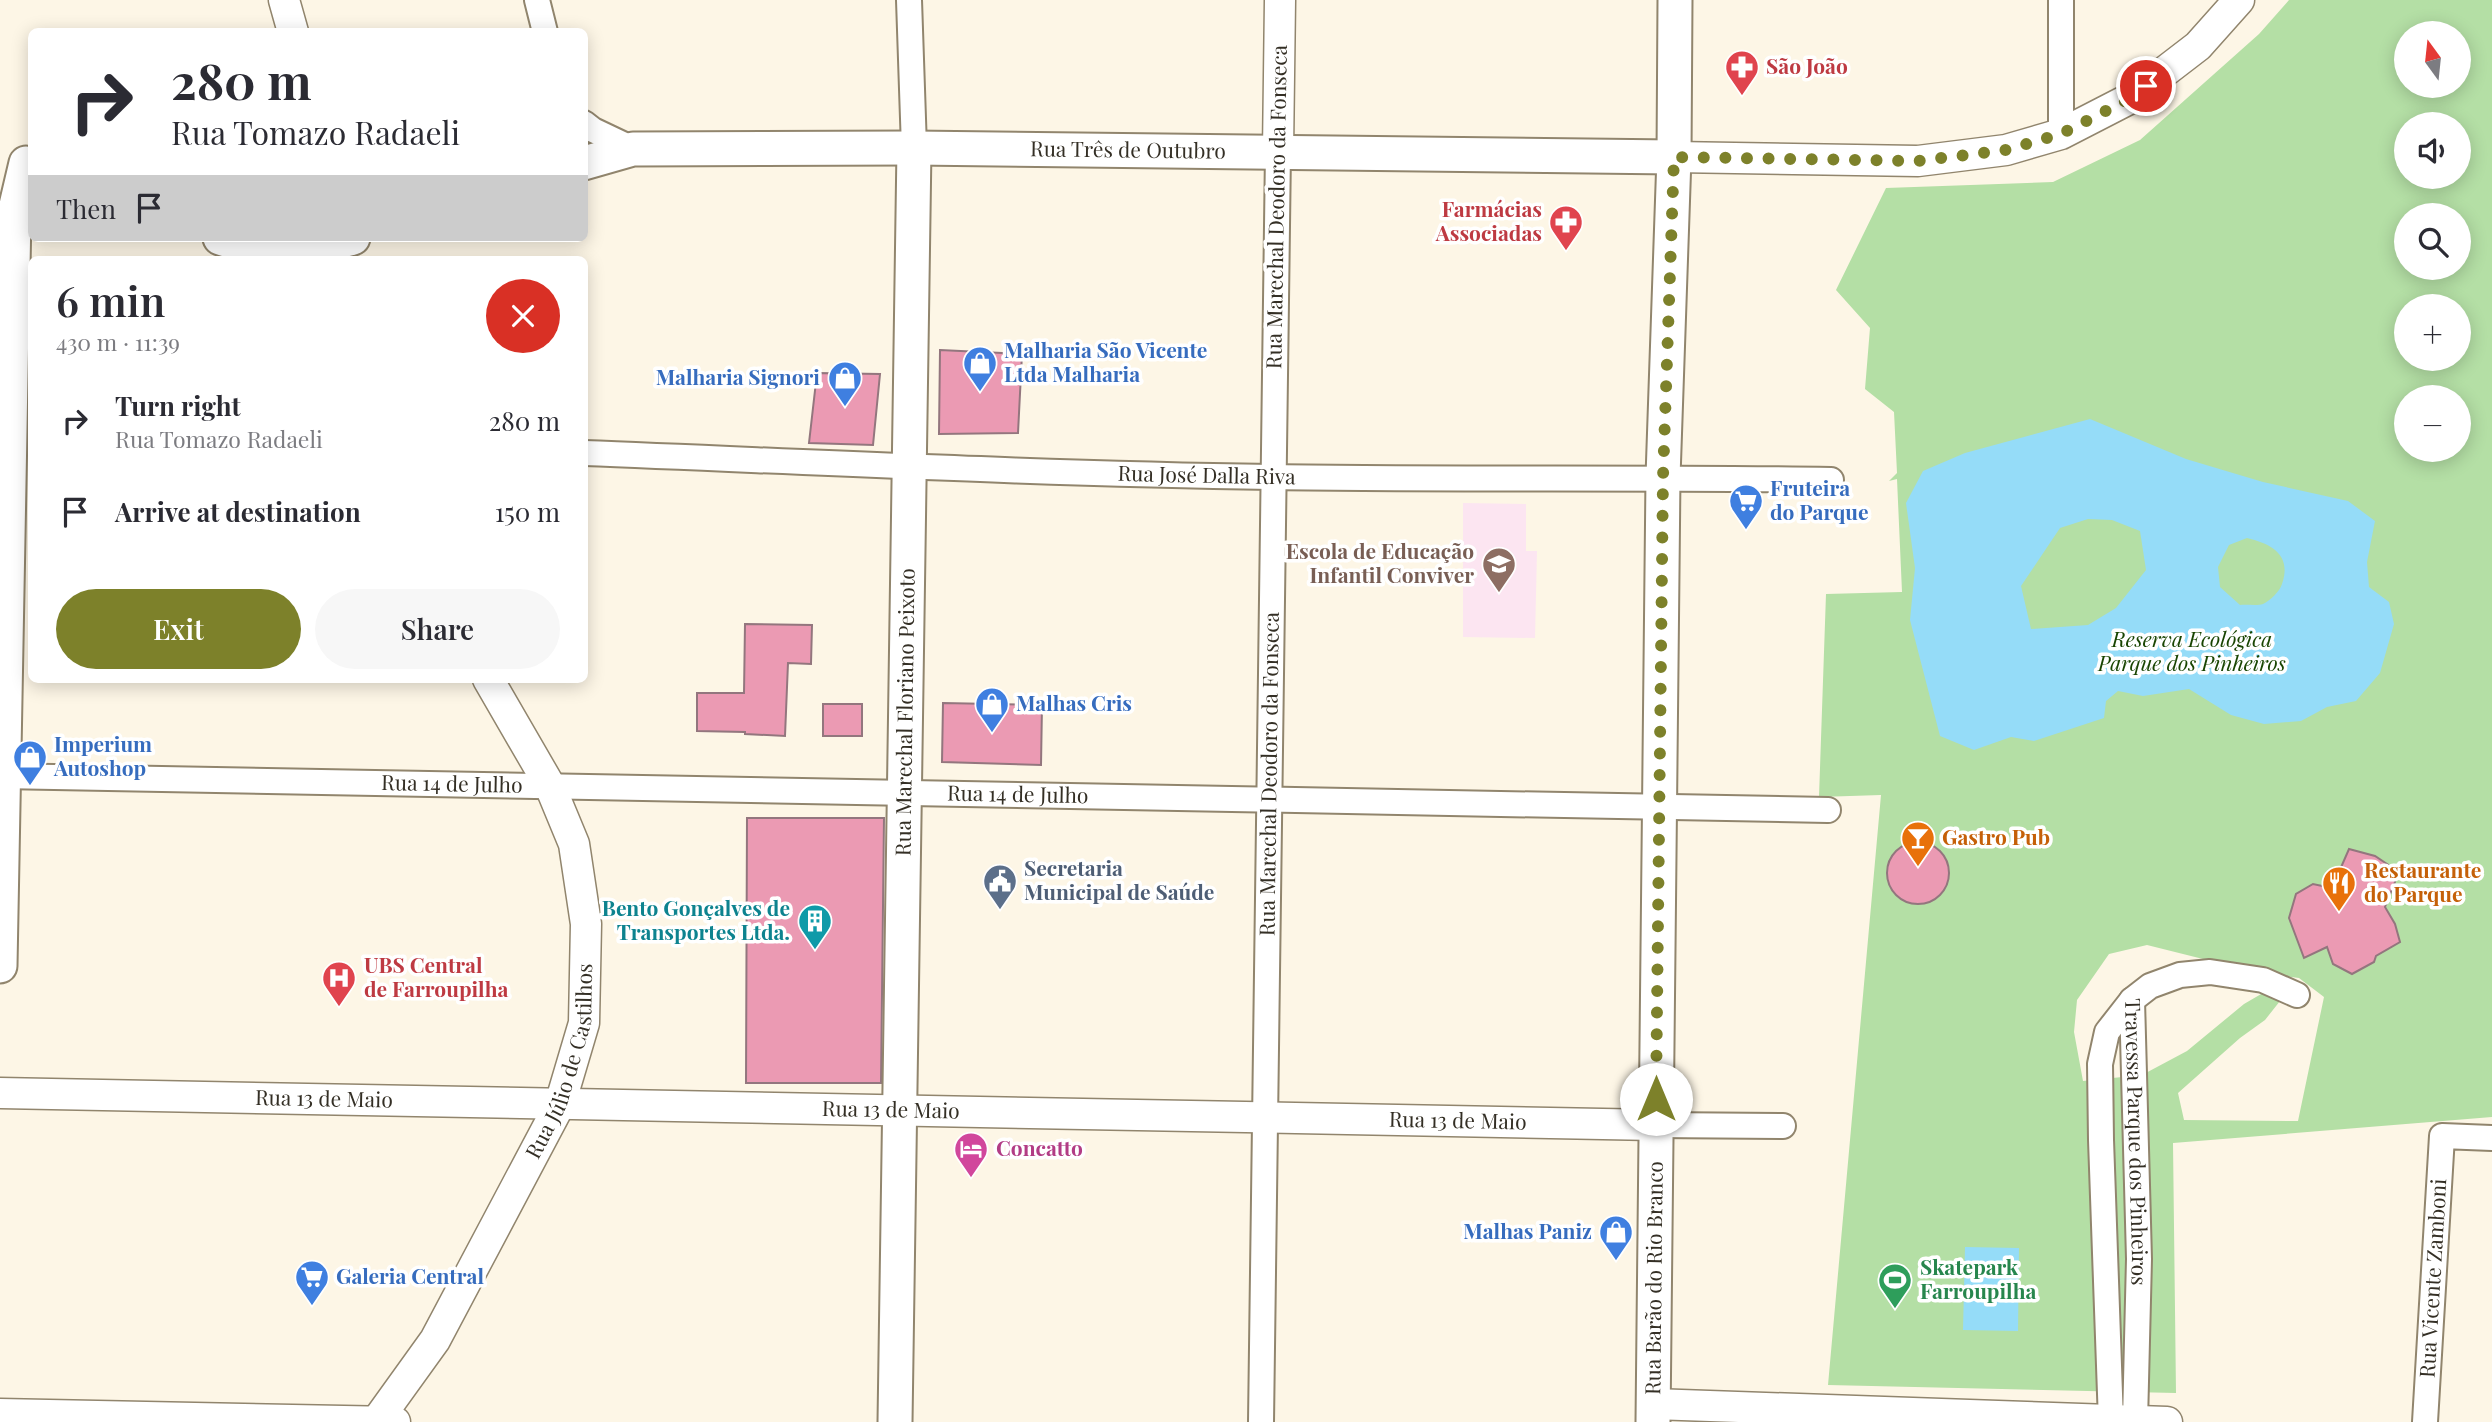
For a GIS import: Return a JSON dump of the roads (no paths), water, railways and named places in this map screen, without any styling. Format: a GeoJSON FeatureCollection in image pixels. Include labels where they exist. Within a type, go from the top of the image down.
{"type":"FeatureCollection","features":[{"type":"Feature","properties":{"kind":"main road","name":"Rua Barão do Rio Branco"},"geometry":{"type":"LineString","coordinates":[[1653,1413],[1663,477],[1674,157],[1675,0]]}},
{"type":"Feature","properties":{"kind":"main road","name":"Rua Três de Outubro"},"geometry":{"type":"LineString","coordinates":[[588,162],[633,149],[914,148],[1674,157]]}},
{"type":"Feature","properties":{"kind":"main road","name":"Rua Marechal Floriano Peixoto"},"geometry":{"type":"LineString","coordinates":[[895,1422],[914,148]]}},
{"type":"Feature","properties":{"kind":"main road"},"geometry":{"type":"LineString","coordinates":[[0,966],[2,776],[14,430],[7,204],[19,162]]}},
{"type":"Feature","properties":{"kind":"main road"},"geometry":{"type":"LineString","coordinates":[[231,242],[289,249],[335,245]]}},
{"type":"Feature","properties":{"kind":"street"},"geometry":{"type":"LineString","coordinates":[[284,0],[292,28]]}},
{"type":"Feature","properties":{"kind":"street"},"geometry":{"type":"LineString","coordinates":[[537,0],[544,28]]}},
{"type":"Feature","properties":{"kind":"street","name":"Rua Marechal Floriano Peixoto"},"geometry":{"type":"LineString","coordinates":[[909,0],[914,148]]}},
{"type":"Feature","properties":{"kind":"street","name":"Rua Marechal Deodoro da Fonseca"},"geometry":{"type":"LineString","coordinates":[[1261,1422],[1280,0]]}},
{"type":"Feature","properties":{"kind":"street"},"geometry":{"type":"LineString","coordinates":[[2061,0],[2061,134]]}},
{"type":"Feature","properties":{"kind":"street"},"geometry":{"type":"LineString","coordinates":[[1674,157],[1918,161],[2006,150],[2061,134],[2129,99],[2198,47],[2239,0]]}},
{"type":"Feature","properties":{"kind":"street"},"geometry":{"type":"LineString","coordinates":[[588,126],[633,149]]}},
{"type":"Feature","properties":{"kind":"street","name":"Rua José Dalla Riva"},"geometry":{"type":"LineString","coordinates":[[588,453],[1273,477],[1831,480]]}},
{"type":"Feature","properties":{"kind":"street","name":"Rua Júlio de Castilhos"},"geometry":{"type":"LineString","coordinates":[[375,1422],[435,1340],[560,1104],[584,1023],[586,924],[574,844],[551,786],[490,683]]}},
{"type":"Feature","properties":{"kind":"street","name":"Rua 14 de Julho"},"geometry":{"type":"LineString","coordinates":[[2,776],[1828,810]]}},
{"type":"Feature","properties":{"kind":"street"},"geometry":{"type":"LineString","coordinates":[[2132,1000],[2150,986],[2180,975],[2210,972],[2263,980],[2297,995]]}},
{"type":"Feature","properties":{"kind":"street","name":"Travessa Parque dos Pinheiros"},"geometry":{"type":"LineString","coordinates":[[2123,1421],[2139,1259],[2132,1000]]}},
{"type":"Feature","properties":{"kind":"street","name":"Travessa Parque dos Pinheiros"},"geometry":{"type":"LineString","coordinates":[[2123,1421],[2101,1177],[2100,1064],[2107,1032],[2132,1000]]}},
{"type":"Feature","properties":{"kind":"street","name":"Rua 13 de Maio"},"geometry":{"type":"LineString","coordinates":[[0,1093],[1783,1126]]}},
{"type":"Feature","properties":{"kind":"street","name":"Rua Vicente Zamboni"},"geometry":{"type":"LineString","coordinates":[[2425,1422],[2442,1136],[2492,1138]]}},
{"type":"Feature","properties":{"kind":"street"},"geometry":{"type":"LineString","coordinates":[[1653,1413],[2167,1422]]}},
{"type":"Feature","properties":{"kind":"street"},"geometry":{"type":"LineString","coordinates":[[0,1414],[396,1422]]}},
{"type":"Feature","properties":{"kind":"water"},"geometry":{"type":"Polygon","coordinates":[[[2090,419],[2186,459],[2263,482],[2348,501],[2375,521],[2367,562],[2369,587],[2389,602],[2394,624],[2380,673],[2356,701],[2327,707],[2301,721],[2264,724],[2231,715],[2189,689],[2143,696],[2118,691],[2106,701],[2104,718],[2034,741],[2011,737],[1974,750],[1940,736],[1910,620],[1915,568],[1906,503],[1923,471],[1965,453],[2090,419]],[[2088,519],[2060,528],[2021,586],[2031,629],[2088,625],[2116,608],[2146,570],[2140,531],[2112,520],[2088,519]],[[2247,538],[2229,545],[2218,567],[2220,587],[2240,605],[2261,605],[2279,590],[2284,565],[2278,552],[2247,538]]]}},
{"type":"Feature","properties":{"kind":"water"},"geometry":{"type":"Polygon","coordinates":[[[1965,1247],[2019,1248],[2018,1331],[1963,1330],[1965,1247]]]}},
{"type":"Feature","properties":{"kind":"place","name":"São João"},"geometry":{"type":"Point","coordinates":[1742,97]}},
{"type":"Feature","properties":{"kind":"place","name":"Farmácias Associadas"},"geometry":{"type":"Point","coordinates":[1566,252]}},
{"type":"Feature","properties":{"kind":"place","name":"Malharia São Vicente Ltda Malharia"},"geometry":{"type":"Point","coordinates":[980,393]}},
{"type":"Feature","properties":{"kind":"place","name":"Malharia Signori"},"geometry":{"type":"Point","coordinates":[845,408]}},
{"type":"Feature","properties":{"kind":"place","name":"Fruteira do Parque"},"geometry":{"type":"Point","coordinates":[1746,531]}},
{"type":"Feature","properties":{"kind":"place","name":"Escola de Educação Infantil Conviver"},"geometry":{"type":"Point","coordinates":[1499,594]}},
{"type":"Feature","properties":{"kind":"place","name":"Malhas Cris"},"geometry":{"type":"Point","coordinates":[992,734]}},
{"type":"Feature","properties":{"kind":"place","name":"Imperium Autoshop"},"geometry":{"type":"Point","coordinates":[30,787]}},
{"type":"Feature","properties":{"kind":"place","name":"Gastro Pub"},"geometry":{"type":"Point","coordinates":[1918,868]}},
{"type":"Feature","properties":{"kind":"place","name":"Secretaria Municipal de Saúde"},"geometry":{"type":"Point","coordinates":[1000,911]}},
{"type":"Feature","properties":{"kind":"place","name":"Restaurante do Parque"},"geometry":{"type":"Point","coordinates":[2339,913]}},
{"type":"Feature","properties":{"kind":"place","name":"Bento Gonçalves de Transportes Ltda."},"geometry":{"type":"Point","coordinates":[815,951]}},
{"type":"Feature","properties":{"kind":"place","name":"UBS Central de Farroupilha"},"geometry":{"type":"Point","coordinates":[339,1008]}},
{"type":"Feature","properties":{"kind":"place","name":"Concatto"},"geometry":{"type":"Point","coordinates":[971,1179]}},
{"type":"Feature","properties":{"kind":"place","name":"Malhas Paniz"},"geometry":{"type":"Point","coordinates":[1616,1262]}},
{"type":"Feature","properties":{"kind":"place","name":"Galeria Central"},"geometry":{"type":"Point","coordinates":[312,1307]}},
{"type":"Feature","properties":{"kind":"place","name":"Skatepark Farroupilha"},"geometry":{"type":"Point","coordinates":[1895,1310]}},
{"type":"Feature","properties":{"kind":"park label","name":"Reserva Ecológica Parque dos Pinheiros"},"geometry":{"type":"Point","coordinates":[2192,652]}}]}
